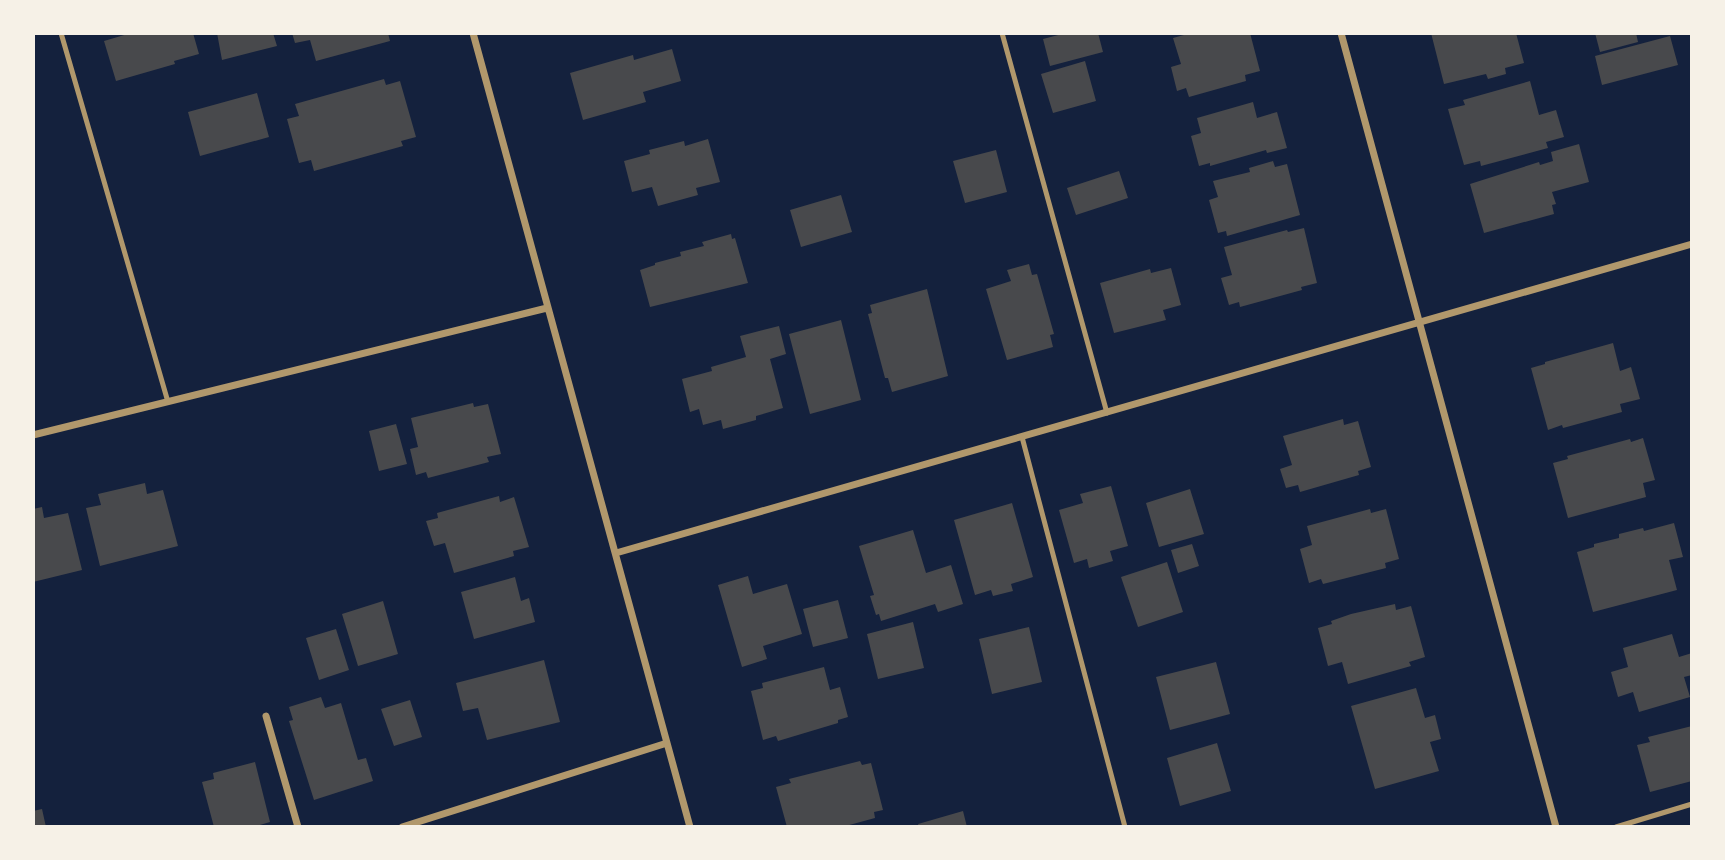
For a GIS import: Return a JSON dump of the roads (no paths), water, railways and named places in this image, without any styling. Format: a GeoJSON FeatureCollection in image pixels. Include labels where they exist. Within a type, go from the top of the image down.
{"type":"FeatureCollection","features":[{"type":"Feature","properties":{"kind":"street"},"geometry":{"type":"LineString","coordinates":[[473,33],[690,827]]}},
{"type":"Feature","properties":{"kind":"street"},"geometry":{"type":"LineString","coordinates":[[1341,33],[1556,827]]}},
{"type":"Feature","properties":{"kind":"street"},"geometry":{"type":"LineString","coordinates":[[616,553],[1692,244]]}},
{"type":"Feature","properties":{"kind":"street"},"geometry":{"type":"LineString","coordinates":[[33,435],[547,308]]}},
{"type":"Feature","properties":{"kind":"street"},"geometry":{"type":"LineString","coordinates":[[266,716],[298,827]]}},
{"type":"Feature","properties":{"kind":"street"},"geometry":{"type":"LineString","coordinates":[[402,827],[667,743]]}},
{"type":"Feature","properties":{"kind":"lane"},"geometry":{"type":"LineString","coordinates":[[61,33],[168,402]]}},
{"type":"Feature","properties":{"kind":"lane"},"geometry":{"type":"LineString","coordinates":[[1002,33],[1107,412]]}},
{"type":"Feature","properties":{"kind":"lane"},"geometry":{"type":"LineString","coordinates":[[1022,437],[1125,827]]}},
{"type":"Feature","properties":{"kind":"lane"},"geometry":{"type":"LineString","coordinates":[[1616,827],[1692,804]]}}]}
